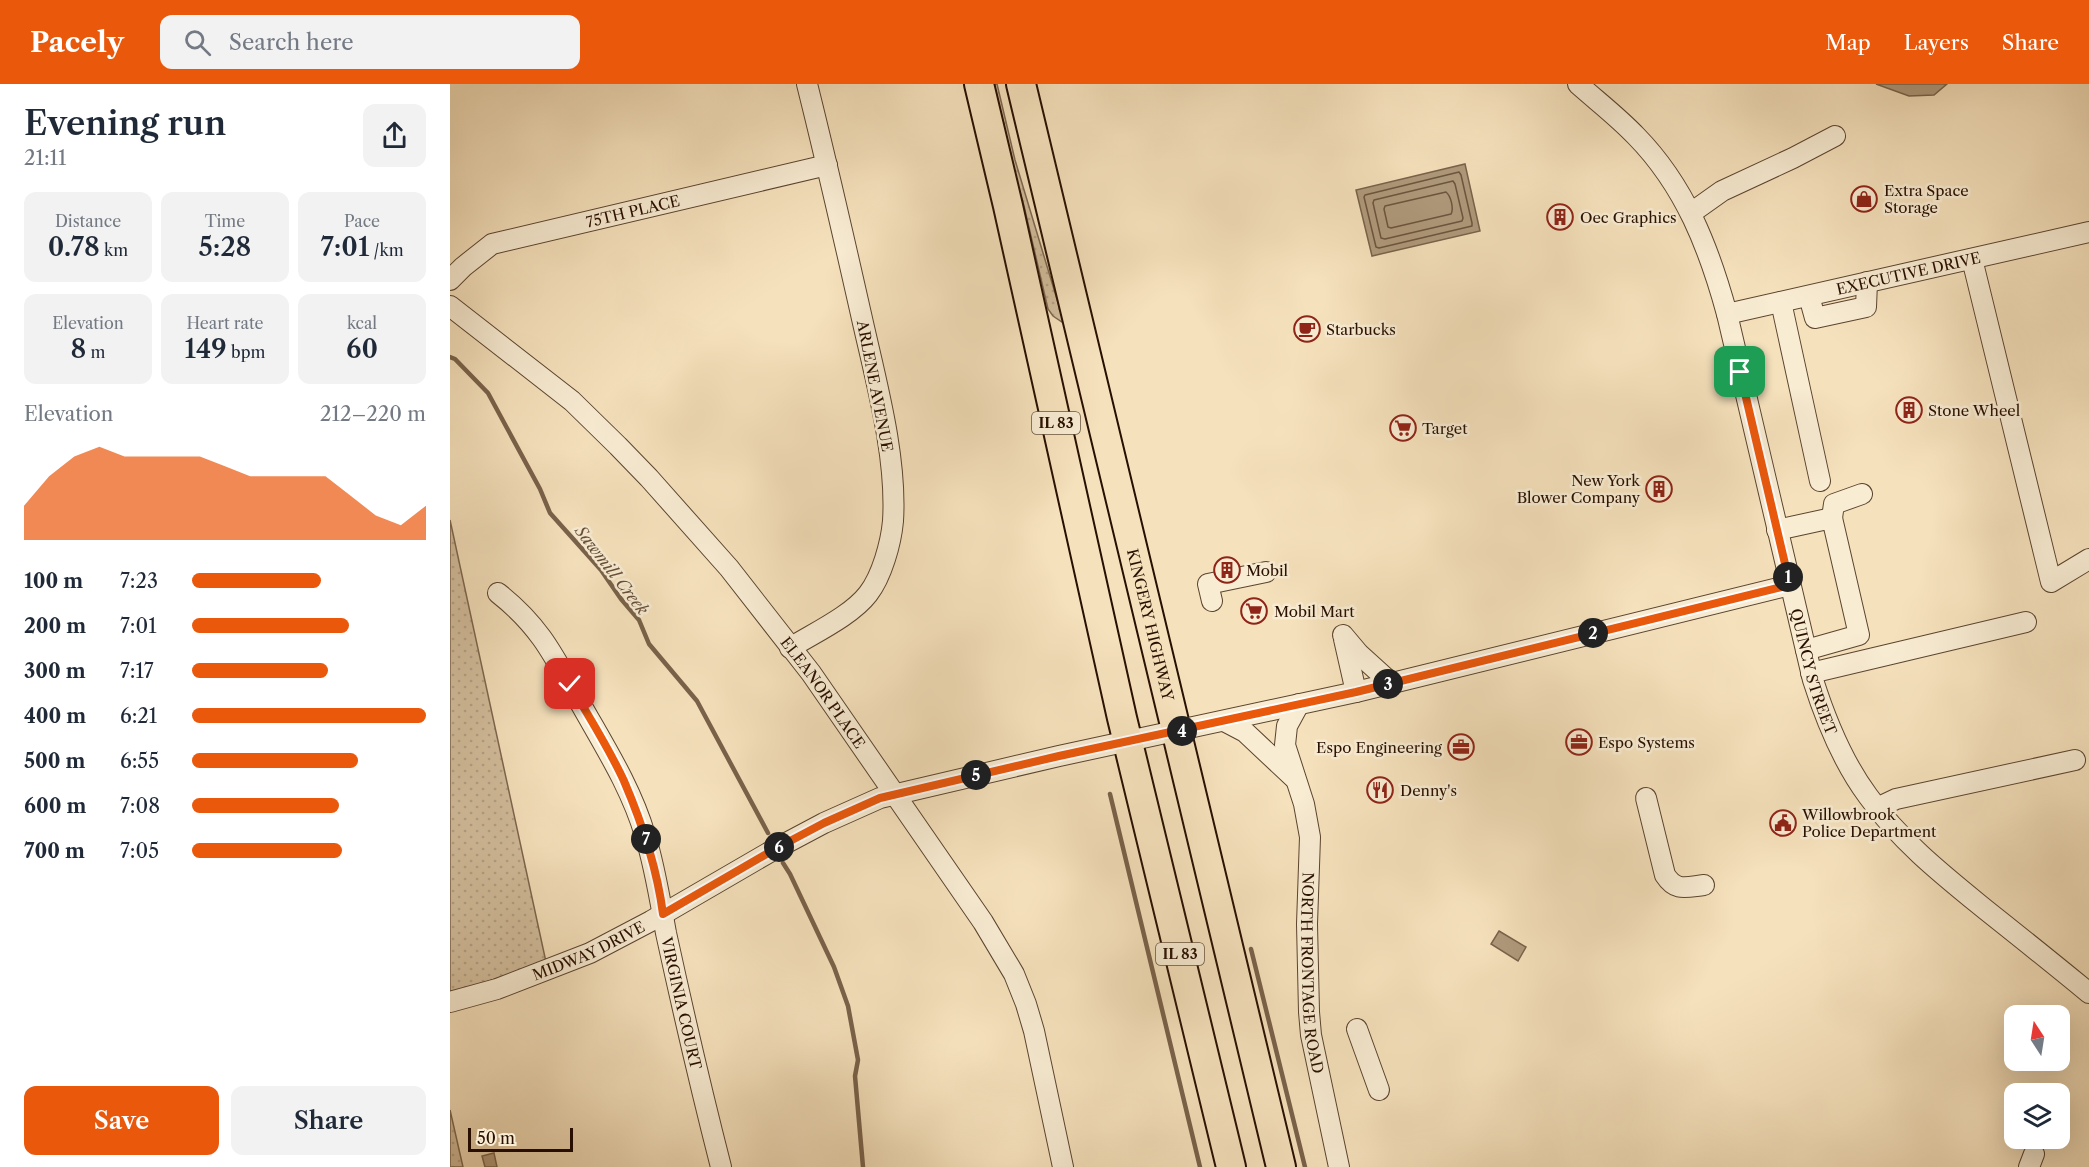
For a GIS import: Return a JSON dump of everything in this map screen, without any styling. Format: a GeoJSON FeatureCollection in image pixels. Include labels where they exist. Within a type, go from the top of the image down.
{"type":"FeatureCollection","features":[{"type":"Feature","properties":{"kind":"highway","name":"IL 83"},"geometry":{"type":"LineString","coordinates":[[979,84],[1019,251],[1083,550],[1231,1167]]}},
{"type":"Feature","properties":{"kind":"highway","name":"KINGERY HIGHWAY"},"geometry":{"type":"LineString","coordinates":[[1021,84],[1281,1167]]}},
{"type":"Feature","properties":{"kind":"street","name":"ARLENE AVENUE"},"geometry":{"type":"LineString","coordinates":[[790,648],[847,613],[868,594],[890,542],[893,520],[891,477],[878,389],[807,84]]}},
{"type":"Feature","properties":{"kind":"street","name":"QUINCY STREET"},"geometry":{"type":"LineString","coordinates":[[1578,84],[1637,137],[1676,186],[1709,254],[1727,314],[1811,673],[1839,749],[1877,808],[1910,846],[2089,993]]}},
{"type":"Feature","properties":{"kind":"street"},"geometry":{"type":"LineString","coordinates":[[1691,213],[1722,190],[1793,159],[1835,136]]}},
{"type":"Feature","properties":{"kind":"street","name":"75TH PLACE"},"geometry":{"type":"LineString","coordinates":[[450,280],[492,244],[827,165]]}},
{"type":"Feature","properties":{"kind":"street","name":"EXECUTIVE DRIVE"},"geometry":{"type":"LineString","coordinates":[[1727,314],[2089,232]]}},
{"type":"Feature","properties":{"kind":"street"},"geometry":{"type":"LineString","coordinates":[[1972,259],[2051,582],[2089,560]]}},
{"type":"Feature","properties":{"kind":"street"},"geometry":{"type":"LineString","coordinates":[[1780,302],[1820,481]]}},
{"type":"Feature","properties":{"kind":"street","name":"ELEANOR PLACE"},"geometry":{"type":"LineString","coordinates":[[450,306],[572,401],[618,446],[729,568],[811,673],[989,931],[1014,974],[1034,1031],[1063,1167]]}},
{"type":"Feature","properties":{"kind":"street"},"geometry":{"type":"LineString","coordinates":[[1806,650],[1859,635],[1832,518],[1834,504],[1862,494]]}},
{"type":"Feature","properties":{"kind":"street"},"geometry":{"type":"LineString","coordinates":[[1777,530],[1832,518]]}},
{"type":"Feature","properties":{"kind":"street"},"geometry":{"type":"LineString","coordinates":[[1212,601],[1208,584],[1266,572]]}},
{"type":"Feature","properties":{"kind":"street","name":"MIDWAY DRIVE"},"geometry":{"type":"LineString","coordinates":[[450,1002],[497,989],[590,953],[824,823],[880,798],[1356,692],[1790,585]]}},
{"type":"Feature","properties":{"kind":"street","name":"VIRGINIA COURT"},"geometry":{"type":"LineString","coordinates":[[498,593],[517,608],[546,643],[623,779],[645,834],[699,1079],[721,1167]]}},
{"type":"Feature","properties":{"kind":"street"},"geometry":{"type":"LineString","coordinates":[[1811,673],[2026,622]]}},
{"type":"Feature","properties":{"kind":"street"},"geometry":{"type":"LineString","coordinates":[[1356,692],[1343,635],[1359,654],[1391,683]]}},
{"type":"Feature","properties":{"kind":"street","name":"NORTH FRONTAGE ROAD"},"geometry":{"type":"LineString","coordinates":[[1299,704],[1287,726],[1285,745],[1304,804],[1310,837],[1307,965],[1311,1035],[1339,1167]]}},
{"type":"Feature","properties":{"kind":"street"},"geometry":{"type":"LineString","coordinates":[[1224,721],[1245,732],[1294,778]]}},
{"type":"Feature","properties":{"kind":"street"},"geometry":{"type":"LineString","coordinates":[[1877,808],[1896,799],[2075,760]]}},
{"type":"Feature","properties":{"kind":"street"},"geometry":{"type":"LineString","coordinates":[[1646,798],[1665,875],[1670,883],[1682,888],[1704,885]]}},
{"type":"Feature","properties":{"kind":"street"},"geometry":{"type":"LineString","coordinates":[[1357,1029],[1379,1090]]}},
{"type":"Feature","properties":{"kind":"shaded area"},"geometry":{"type":"Polygon","coordinates":[[[991,84],[997,84],[1015,160],[1064,320],[1062,322],[1048,309],[1024,206],[1002,132],[991,84]]]}},
{"type":"Feature","properties":{"kind":"shaded area"},"geometry":{"type":"Polygon","coordinates":[[[450,520],[546,962],[450,994],[450,520]]]}},
{"type":"Feature","properties":{"kind":"shaded area"},"geometry":{"type":"Polygon","coordinates":[[[450,1110],[463,1167],[450,1167],[450,1110]]]}},
{"type":"Feature","properties":{"kind":"water"},"geometry":{"type":"Polygon","coordinates":[[[1876,84],[1947,84],[1934,95],[1909,96],[1876,84]]]}},
{"type":"Feature","properties":{"kind":"water"},"geometry":{"type":"Polygon","coordinates":[[[1465,164],[1480,231],[1372,256],[1356,190],[1465,164]]]}},
{"type":"Feature","properties":{"kind":"water"},"geometry":{"type":"Polygon","coordinates":[[[1499,931],[1526,947],[1518,961],[1491,944],[1499,931]]]}},
{"type":"Feature","properties":{"kind":"water"},"geometry":{"type":"Polygon","coordinates":[[[494,1153],[497,1167],[485,1167],[482,1156],[494,1153]]]}},
{"type":"Feature","properties":{"kind":"waterway","name":"Sawmill Creek"},"geometry":{"type":"LineString","coordinates":[[450,357],[455,359],[488,393],[540,489],[550,513],[601,570],[639,620],[649,644],[697,701],[768,833]]}},
{"type":"Feature","properties":{"kind":"waterway"},"geometry":{"type":"LineString","coordinates":[[1110,794],[1200,1167]]}},
{"type":"Feature","properties":{"kind":"waterway","name":"Sawmill Creek"},"geometry":{"type":"LineString","coordinates":[[783,863],[834,967],[848,1006],[858,1060],[855,1076],[863,1167]]}},
{"type":"Feature","properties":{"kind":"waterway"},"geometry":{"type":"LineString","coordinates":[[1251,949],[1305,1167]]}},
{"type":"Feature","properties":{"kind":"place","name":"Extra Space Storage"},"geometry":{"type":"Point","coordinates":[1864,199]}},
{"type":"Feature","properties":{"kind":"place","name":"Oec Graphics"},"geometry":{"type":"Point","coordinates":[1560,217]}},
{"type":"Feature","properties":{"kind":"place","name":"Starbucks"},"geometry":{"type":"Point","coordinates":[1307,329]}},
{"type":"Feature","properties":{"kind":"place","name":"Stone Wheel"},"geometry":{"type":"Point","coordinates":[1909,410]}},
{"type":"Feature","properties":{"kind":"place","name":"Target"},"geometry":{"type":"Point","coordinates":[1403,428]}},
{"type":"Feature","properties":{"kind":"place","name":"New York Blower Company"},"geometry":{"type":"Point","coordinates":[1659,489]}},
{"type":"Feature","properties":{"kind":"place","name":"Mobil"},"geometry":{"type":"Point","coordinates":[1227,570]}},
{"type":"Feature","properties":{"kind":"place","name":"Mobil Mart"},"geometry":{"type":"Point","coordinates":[1254,611]}},
{"type":"Feature","properties":{"kind":"place","name":"Espo Systems"},"geometry":{"type":"Point","coordinates":[1579,742]}},
{"type":"Feature","properties":{"kind":"place","name":"Espo Engineering"},"geometry":{"type":"Point","coordinates":[1461,747]}},
{"type":"Feature","properties":{"kind":"place","name":"Denny's"},"geometry":{"type":"Point","coordinates":[1380,790]}},
{"type":"Feature","properties":{"kind":"place","name":"Willowbrook Police Department"},"geometry":{"type":"Point","coordinates":[1783,823]}},
{"type":"Feature","properties":{"kind":"route"},"geometry":{"type":"LineString","coordinates":[[570,684],[623,779],[645,834],[663,914],[775,849],[824,823],[880,798],[1059,756],[1356,692],[1790,585],[1740,372]]}}]}
